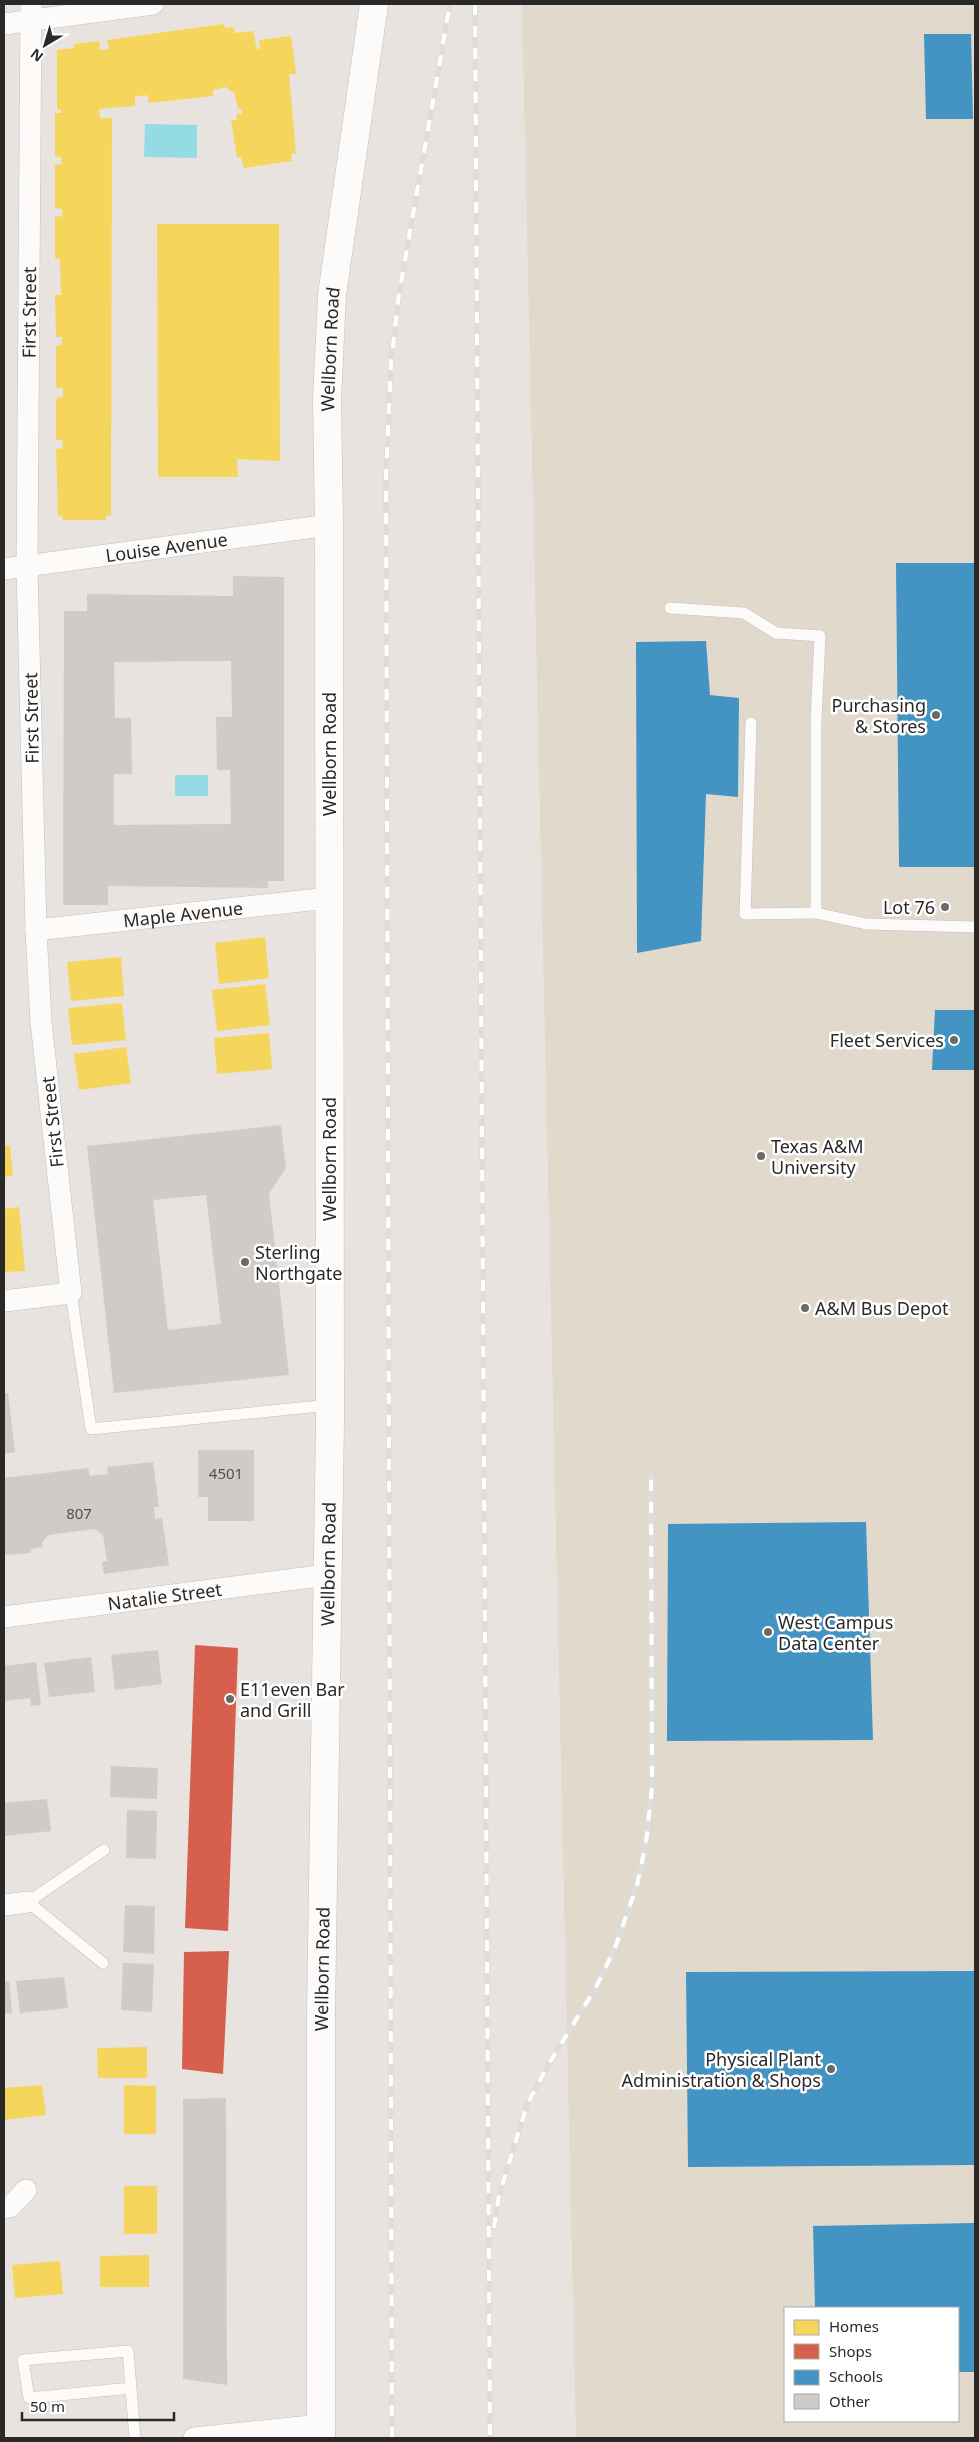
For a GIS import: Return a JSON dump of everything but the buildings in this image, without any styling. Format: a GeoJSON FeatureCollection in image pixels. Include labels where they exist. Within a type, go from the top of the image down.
{"type":"FeatureCollection","features":[{"type":"Feature","properties":{"kind":"main road","name":"Wellborn Road"},"geometry":{"type":"LineString","coordinates":[[321,2432],[321,2014],[330,1405],[329,525],[327,400],[332,295],[374,4]]}},
{"type":"Feature","properties":{"kind":"street"},"geometry":{"type":"LineString","coordinates":[[4,24],[32,12],[153,4]]}},
{"type":"Feature","properties":{"kind":"street","name":"First Street"},"geometry":{"type":"LineString","coordinates":[[32,12],[27,566],[36,930],[41,1022],[71,1293]]}},
{"type":"Feature","properties":{"kind":"street","name":"Louise Avenue"},"geometry":{"type":"LineString","coordinates":[[4,569],[329,525]]}},
{"type":"Feature","properties":{"kind":"street","name":"Maple Avenue"},"geometry":{"type":"LineString","coordinates":[[36,930],[328,898]]}},
{"type":"Feature","properties":{"kind":"street"},"geometry":{"type":"LineString","coordinates":[[4,1301],[71,1293]]}},
{"type":"Feature","properties":{"kind":"street","name":"Natalie Street"},"geometry":{"type":"LineString","coordinates":[[4,1618],[326,1575]]}},
{"type":"Feature","properties":{"kind":"street"},"geometry":{"type":"LineString","coordinates":[[4,1905],[28,1902]]}},
{"type":"Feature","properties":{"kind":"street"},"geometry":{"type":"LineString","coordinates":[[4,2208],[10,2206],[26,2190]]}},
{"type":"Feature","properties":{"kind":"street"},"geometry":{"type":"LineString","coordinates":[[194,2438],[321,2432]]}},
{"type":"Feature","properties":{"kind":"lane"},"geometry":{"type":"LineString","coordinates":[[670,608],[744,613],[776,633],[820,636],[816,721],[816,913]]}},
{"type":"Feature","properties":{"kind":"lane"},"geometry":{"type":"LineString","coordinates":[[751,722],[745,914],[816,913],[866,924],[975,927]]}},
{"type":"Feature","properties":{"kind":"lane","name":"First Street"},"geometry":{"type":"LineString","coordinates":[[71,1293],[91,1429],[330,1405]]}},
{"type":"Feature","properties":{"kind":"lane"},"geometry":{"type":"LineString","coordinates":[[103,1963],[28,1902],[104,1850]]}},
{"type":"Feature","properties":{"kind":"lane"},"geometry":{"type":"LineString","coordinates":[[132,2388],[29,2398],[23,2360],[128,2351],[132,2388],[135,2438]]}},
{"type":"Feature","properties":{"kind":"shaded area","name":"Texas A&M University"},"geometry":{"type":"Polygon","coordinates":[[[522,4],[975,4],[975,2438],[576,2438],[522,4]]]}},
{"type":"Feature","properties":{"kind":"water"},"geometry":{"type":"Polygon","coordinates":[[[145,124],[197,125],[197,158],[144,157],[145,124]]]}},
{"type":"Feature","properties":{"kind":"water"},"geometry":{"type":"Polygon","coordinates":[[[175,775],[208,775],[208,796],[175,796],[175,775]]]}},
{"type":"Feature","properties":{"kind":"railway"},"geometry":{"type":"LineString","coordinates":[[392,2438],[386,476],[391,363],[399,294],[450,4]]}},
{"type":"Feature","properties":{"kind":"railway"},"geometry":{"type":"LineString","coordinates":[[475,4],[490,2438]]}},
{"type":"Feature","properties":{"kind":"railway"},"geometry":{"type":"LineString","coordinates":[[494,2228],[499,2195],[527,2105],[548,2065],[595,1989],[615,1948],[637,1885],[646,1843],[652,1787],[651,1475]]}},
{"type":"Feature","properties":{"kind":"place","name":"Purchasing & Stores"},"geometry":{"type":"Point","coordinates":[936,715]}},
{"type":"Feature","properties":{"kind":"place","name":"Lot 76"},"geometry":{"type":"Point","coordinates":[945,907]}},
{"type":"Feature","properties":{"kind":"place","name":"Fleet Services"},"geometry":{"type":"Point","coordinates":[954,1040]}},
{"type":"Feature","properties":{"kind":"place","name":"Texas A&M University"},"geometry":{"type":"Point","coordinates":[761,1156]}},
{"type":"Feature","properties":{"kind":"place","name":"Sterling Northgate"},"geometry":{"type":"Point","coordinates":[245,1262]}},
{"type":"Feature","properties":{"kind":"place","name":"A&M Bus Depot"},"geometry":{"type":"Point","coordinates":[805,1308]}},
{"type":"Feature","properties":{"kind":"place","name":"West Campus Data Center"},"geometry":{"type":"Point","coordinates":[768,1632]}},
{"type":"Feature","properties":{"kind":"place","name":"E11even Bar and Grill"},"geometry":{"type":"Point","coordinates":[230,1699]}},
{"type":"Feature","properties":{"kind":"place","name":"Physical Plant Administration & Shops"},"geometry":{"type":"Point","coordinates":[831,2069]}}]}
